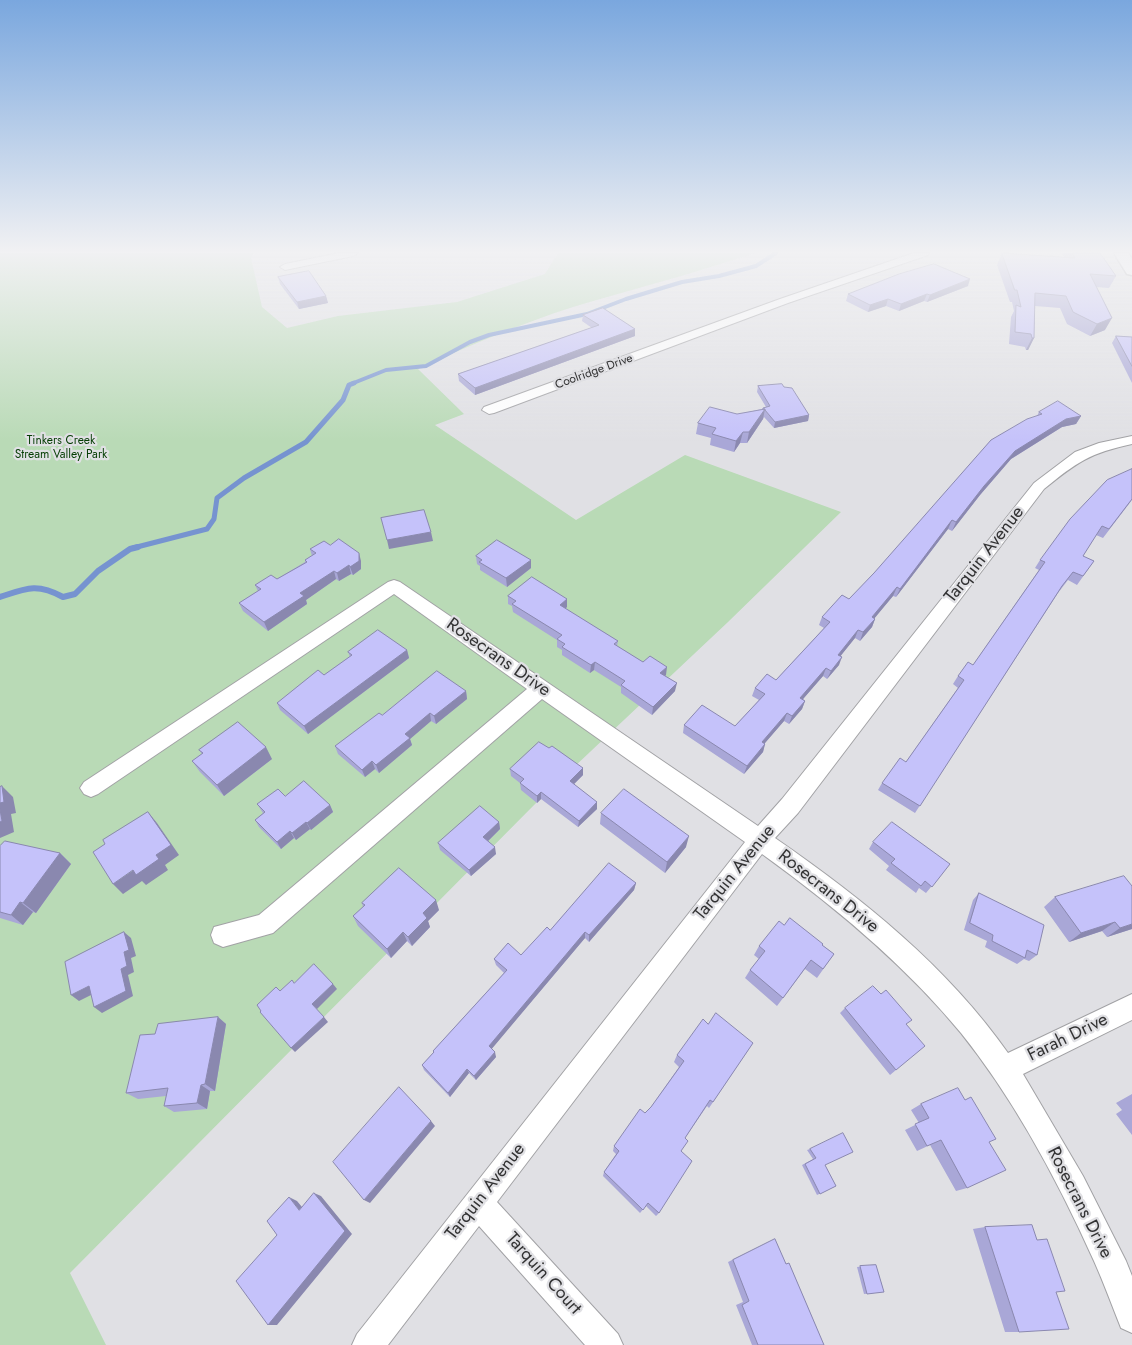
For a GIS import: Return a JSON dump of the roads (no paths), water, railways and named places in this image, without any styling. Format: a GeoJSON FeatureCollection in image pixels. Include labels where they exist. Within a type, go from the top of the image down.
{"type":"FeatureCollection","features":[{"type":"Feature","properties":{"kind":"street","name":"Coolridge Drive"},"geometry":{"type":"LineString","coordinates":[[489,410],[744,316]]}},
{"type":"Feature","properties":{"kind":"street","name":"Tarquin Avenue"},"geometry":{"type":"LineString","coordinates":[[368,1345],[760,839],[809,782],[848,729],[1039,486],[1062,466],[1080,455],[1104,446],[1132,440]]}},
{"type":"Feature","properties":{"kind":"street","name":"Rosecrans Drive"},"geometry":{"type":"LineString","coordinates":[[394,586],[760,839],[848,903],[898,947],[978,1032],[1004,1069],[1037,1123],[1092,1222],[1132,1317]]}},
{"type":"Feature","properties":{"kind":"street"},"geometry":{"type":"LineString","coordinates":[[91,788],[394,586]]}},
{"type":"Feature","properties":{"kind":"street"},"geometry":{"type":"LineString","coordinates":[[223,935],[265,925],[541,688]]}},
{"type":"Feature","properties":{"kind":"street","name":"Farah Drive"},"geometry":{"type":"LineString","coordinates":[[1004,1069],[1132,1007]]}},
{"type":"Feature","properties":{"kind":"street","name":"Tarquin Court"},"geometry":{"type":"LineString","coordinates":[[478,1203],[607,1345]]}},
{"type":"Feature","properties":{"kind":"waterway"},"geometry":{"type":"LineString","coordinates":[[351,384],[386,370],[426,366],[470,342],[489,335],[579,316]]}},
{"type":"Feature","properties":{"kind":"waterway"},"geometry":{"type":"LineString","coordinates":[[133,548],[207,529],[214,519],[217,498],[244,478],[306,442],[343,400],[349,385],[354,383]]}},
{"type":"Feature","properties":{"kind":"waterway"},"geometry":{"type":"LineString","coordinates":[[0,597],[32,588],[46,590],[63,597],[75,594],[98,571],[130,549],[138,547]]}},
{"type":"Feature","properties":{"kind":"park label","name":"Tinkers Creek Stream Valley Park"},"geometry":{"type":"Point","coordinates":[61,448]}}]}
